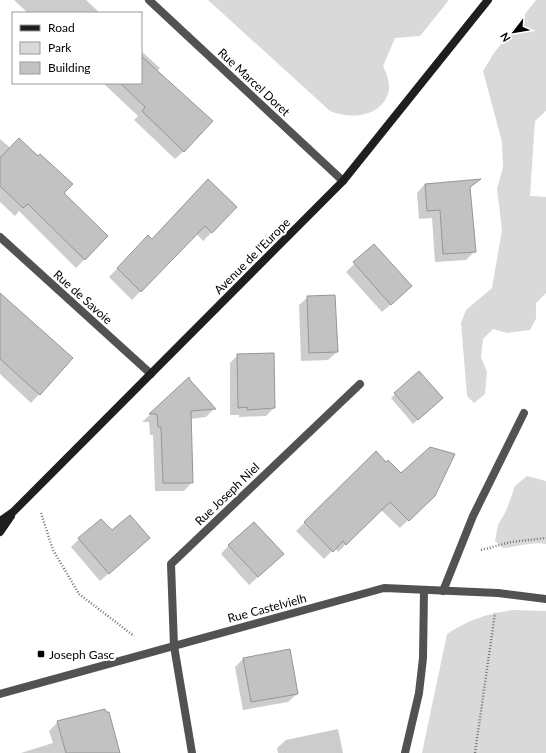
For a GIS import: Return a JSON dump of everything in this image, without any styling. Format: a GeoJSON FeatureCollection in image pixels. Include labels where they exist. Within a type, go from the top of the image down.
{"type":"FeatureCollection","features":[{"type":"Feature","properties":{"kind":"street","name":"Rue Marcel Doret"},"geometry":{"type":"LineString","coordinates":[[149,0],[343,181]]}},
{"type":"Feature","properties":{"kind":"street","name":"Avenue de l'Europe"},"geometry":{"type":"LineString","coordinates":[[0,521],[13,512],[343,181],[488,0]]}},
{"type":"Feature","properties":{"kind":"street","name":"Rue de Savoie"},"geometry":{"type":"LineString","coordinates":[[0,237],[151,374]]}},
{"type":"Feature","properties":{"kind":"street","name":"Rue Joseph Niel"},"geometry":{"type":"LineString","coordinates":[[192,753],[174,646],[171,564],[360,384]]}},
{"type":"Feature","properties":{"kind":"street"},"geometry":{"type":"LineString","coordinates":[[443,591],[473,516],[524,412]]}},
{"type":"Feature","properties":{"kind":"street","name":"Avenue de l'Europe"},"geometry":{"type":"LineString","coordinates":[[0,532],[13,512]]}},
{"type":"Feature","properties":{"kind":"street","name":"Rue Castelvielh"},"geometry":{"type":"LineString","coordinates":[[0,694],[384,588],[498,593],[546,599]]}},
{"type":"Feature","properties":{"kind":"street"},"geometry":{"type":"LineString","coordinates":[[405,753],[419,693],[423,658],[424,590]]}},
{"type":"Feature","properties":{"kind":"path"},"geometry":{"type":"LineString","coordinates":[[34,491],[53,550],[79,594],[154,652]]}},
{"type":"Feature","properties":{"kind":"path"},"geometry":{"type":"LineString","coordinates":[[457,556],[511,542],[546,538]]}},
{"type":"Feature","properties":{"kind":"path"},"geometry":{"type":"LineString","coordinates":[[475,753],[498,593]]}},
{"type":"Feature","properties":{"kind":"green space"},"geometry":{"type":"Polygon","coordinates":[[[208,0],[449,0],[420,36],[395,38],[383,66],[388,78],[389,90],[386,99],[380,106],[365,114],[347,115],[330,111],[208,0]]]}},
{"type":"Feature","properties":{"kind":"green space"},"geometry":{"type":"Polygon","coordinates":[[[536,0],[546,0],[546,111],[535,121],[530,196],[546,197],[546,293],[536,303],[536,319],[530,330],[507,333],[493,329],[483,339],[481,357],[487,372],[485,394],[474,403],[467,396],[461,323],[466,310],[492,288],[502,230],[497,189],[503,167],[502,142],[483,71],[494,53],[536,0]]]}},
{"type":"Feature","properties":{"kind":"green space"},"geometry":{"type":"Polygon","coordinates":[[[527,476],[546,481],[546,544],[541,543],[503,548],[495,541],[498,525],[506,511],[515,486],[527,476]]]}},
{"type":"Feature","properties":{"kind":"green space"},"geometry":{"type":"Polygon","coordinates":[[[513,610],[546,611],[546,753],[422,753],[447,634],[478,618],[513,610]]]}},
{"type":"Feature","properties":{"kind":"building"},"geometry":{"type":"Polygon","coordinates":[[[142,57],[213,121],[184,152],[142,111],[145,107],[121,84],[142,84],[142,57]]]}},
{"type":"Feature","properties":{"kind":"building"},"geometry":{"type":"Polygon","coordinates":[[[19,138],[38,156],[40,154],[73,184],[64,193],[108,236],[85,260],[28,204],[23,208],[0,186],[0,158],[19,138]]]}},
{"type":"Feature","properties":{"kind":"building"},"geometry":{"type":"Polygon","coordinates":[[[208,179],[237,207],[212,233],[205,226],[141,292],[117,268],[148,235],[152,239],[208,179]]]}},
{"type":"Feature","properties":{"kind":"building"},"geometry":{"type":"Polygon","coordinates":[[[481,179],[470,187],[476,252],[443,254],[440,210],[427,211],[425,184],[481,179]]]}},
{"type":"Feature","properties":{"kind":"building"},"geometry":{"type":"Polygon","coordinates":[[[374,244],[412,286],[391,305],[353,262],[374,244]]]}},
{"type":"Feature","properties":{"kind":"building"},"geometry":{"type":"Polygon","coordinates":[[[0,293],[73,358],[40,395],[0,359],[0,293]]]}},
{"type":"Feature","properties":{"kind":"building"},"geometry":{"type":"Polygon","coordinates":[[[335,295],[338,352],[309,353],[307,296],[335,295]]]}},
{"type":"Feature","properties":{"kind":"building"},"geometry":{"type":"Polygon","coordinates":[[[274,353],[275,408],[247,410],[247,407],[238,408],[237,354],[274,353]]]}},
{"type":"Feature","properties":{"kind":"building"},"geometry":{"type":"Polygon","coordinates":[[[419,371],[443,398],[418,420],[394,393],[419,371]]]}},
{"type":"Feature","properties":{"kind":"building"},"geometry":{"type":"Polygon","coordinates":[[[189,377],[216,409],[191,411],[193,483],[163,483],[161,427],[158,427],[157,414],[149,414],[189,377]]]}},
{"type":"Feature","properties":{"kind":"building"},"geometry":{"type":"Polygon","coordinates":[[[430,447],[455,454],[435,496],[409,521],[390,502],[346,545],[343,541],[333,552],[304,522],[376,451],[386,462],[388,460],[401,473],[430,447]]]}},
{"type":"Feature","properties":{"kind":"building"},"geometry":{"type":"Polygon","coordinates":[[[130,515],[150,538],[109,574],[78,538],[101,519],[112,530],[130,515]]]}},
{"type":"Feature","properties":{"kind":"building"},"geometry":{"type":"Polygon","coordinates":[[[254,522],[284,554],[258,577],[228,545],[254,522]]]}},
{"type":"Feature","properties":{"kind":"building"},"geometry":{"type":"Polygon","coordinates":[[[290,649],[298,694],[251,702],[243,658],[290,649]]]}},
{"type":"Feature","properties":{"kind":"building"},"geometry":{"type":"Polygon","coordinates":[[[105,709],[106,712],[109,712],[120,753],[66,753],[57,721],[105,709]]]}},
{"type":"Feature","properties":{"kind":"place","name":"Joseph Gasc"},"geometry":{"type":"Point","coordinates":[41,654]}}]}
